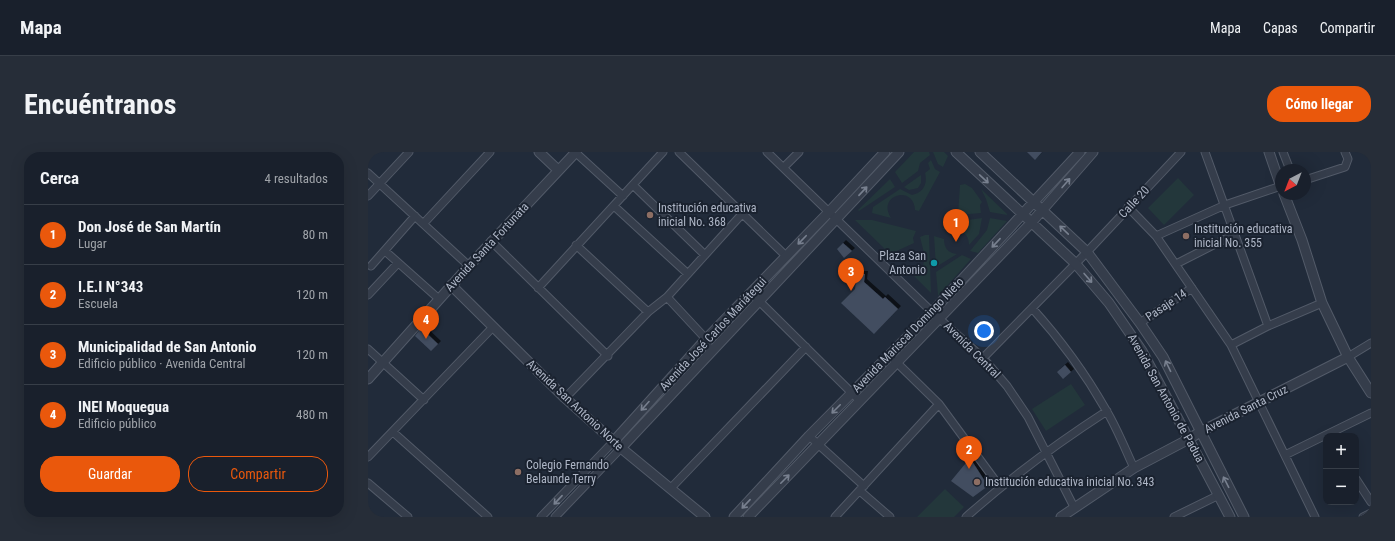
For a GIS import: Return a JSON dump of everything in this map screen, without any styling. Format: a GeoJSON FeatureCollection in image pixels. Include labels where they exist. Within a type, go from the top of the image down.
{"type":"FeatureCollection","features":[{"type":"Feature","properties":{"kind":"street"},"geometry":{"type":"LineString","coordinates":[[368,196],[410,152]]}},
{"type":"Feature","properties":{"kind":"street"},"geometry":{"type":"LineString","coordinates":[[424,223],[490,152]]}},
{"type":"Feature","properties":{"kind":"street"},"geometry":{"type":"LineString","coordinates":[[539,152],[558,170]]}},
{"type":"Feature","properties":{"kind":"street"},"geometry":{"type":"LineString","coordinates":[[575,152],[623,196]]}},
{"type":"Feature","properties":{"kind":"street","name":"Avenida Santa Fortunata"},"geometry":{"type":"LineString","coordinates":[[368,379],[491,241],[575,152]]}},
{"type":"Feature","properties":{"kind":"street"},"geometry":{"type":"LineString","coordinates":[[538,288],[663,152]]}},
{"type":"Feature","properties":{"kind":"street"},"geometry":{"type":"LineString","coordinates":[[679,152],[786,256]]}},
{"type":"Feature","properties":{"kind":"street","name":"Avenida Central"},"geometry":{"type":"LineString","coordinates":[[767,152],[932,312],[983,358],[1016,398],[1047,450],[1074,507]]}},
{"type":"Feature","properties":{"kind":"street"},"geometry":{"type":"LineString","coordinates":[[784,168],[798,152]]}},
{"type":"Feature","properties":{"kind":"street","name":"Avenida José Carlos Mariátegui"},"geometry":{"type":"LineString","coordinates":[[542,517],[614,441],[706,339],[885,152]]}},
{"type":"Feature","properties":{"kind":"street","name":"Avenida José Carlos Mariátegui"},"geometry":{"type":"LineString","coordinates":[[555,517],[898,152]]}},
{"type":"Feature","properties":{"kind":"street","name":"Avenida San Antonio de Padua"},"geometry":{"type":"LineString","coordinates":[[956,152],[1075,263],[1109,303],[1142,351],[1230,517]]}},
{"type":"Feature","properties":{"kind":"street","name":"Avenida San Antonio de Padua"},"geometry":{"type":"LineString","coordinates":[[980,152],[1087,252],[1140,323],[1163,357],[1244,517]]}},
{"type":"Feature","properties":{"kind":"street","name":"Avenida Mariscal Domingo Nieto"},"geometry":{"type":"LineString","coordinates":[[734,517],[809,436],[932,312],[1080,152]]}},
{"type":"Feature","properties":{"kind":"street","name":"Avenida Mariscal Domingo Nieto"},"geometry":{"type":"LineString","coordinates":[[748,517],[819,445],[1031,223],[1093,152]]}},
{"type":"Feature","properties":{"kind":"street","name":"Calle 20"},"geometry":{"type":"LineString","coordinates":[[983,358],[1087,252],[1181,152]]}},
{"type":"Feature","properties":{"kind":"street"},"geometry":{"type":"LineString","coordinates":[[1205,152],[1268,326]]}},
{"type":"Feature","properties":{"kind":"street"},"geometry":{"type":"LineString","coordinates":[[1269,152],[1275,169]]}},
{"type":"Feature","properties":{"kind":"street"},"geometry":{"type":"LineString","coordinates":[[1283,152],[1288,164]]}},
{"type":"Feature","properties":{"kind":"street"},"geometry":{"type":"LineString","coordinates":[[1311,178],[1345,167],[1348,159],[1345,152]]}},
{"type":"Feature","properties":{"kind":"street"},"geometry":{"type":"LineString","coordinates":[[368,173],[469,266]]}},
{"type":"Feature","properties":{"kind":"street"},"geometry":{"type":"LineString","coordinates":[[633,185],[705,255]]}},
{"type":"Feature","properties":{"kind":"street"},"geometry":{"type":"LineString","coordinates":[[1156,236],[1225,205],[1275,188]]}},
{"type":"Feature","properties":{"kind":"street"},"geometry":{"type":"LineString","coordinates":[[1286,200],[1302,240],[1322,303],[1348,357],[1371,393]]}},
{"type":"Feature","properties":{"kind":"street"},"geometry":{"type":"LineString","coordinates":[[614,206],[688,274]]}},
{"type":"Feature","properties":{"kind":"street"},"geometry":{"type":"LineString","coordinates":[[1128,207],[1156,236],[1231,345],[1315,517]]}},
{"type":"Feature","properties":{"kind":"street"},"geometry":{"type":"LineString","coordinates":[[565,398],[608,356],[648,312],[667,297],[742,214]]}},
{"type":"Feature","properties":{"kind":"street"},"geometry":{"type":"LineString","coordinates":[[371,266],[416,216]]}},
{"type":"Feature","properties":{"kind":"street"},"geometry":{"type":"LineString","coordinates":[[1176,264],[1235,234]]}},
{"type":"Feature","properties":{"kind":"street"},"geometry":{"type":"LineString","coordinates":[[491,241],[608,356]]}},
{"type":"Feature","properties":{"kind":"street"},"geometry":{"type":"LineString","coordinates":[[576,245],[648,312]]}},
{"type":"Feature","properties":{"kind":"street"},"geometry":{"type":"LineString","coordinates":[[385,251],[439,299]]}},
{"type":"Feature","properties":{"kind":"street"},"geometry":{"type":"LineString","coordinates":[[368,295],[398,263]]}},
{"type":"Feature","properties":{"kind":"street","name":"Avenida San Antonio Norte"},"geometry":{"type":"LineString","coordinates":[[451,285],[565,398],[621,448],[705,517]]}},
{"type":"Feature","properties":{"kind":"street","name":"Pasaje 14"},"geometry":{"type":"LineString","coordinates":[[1140,323],[1192,288]]}},
{"type":"Feature","properties":{"kind":"street"},"geometry":{"type":"LineString","coordinates":[[751,293],[860,401]]}},
{"type":"Feature","properties":{"kind":"street"},"geometry":{"type":"LineString","coordinates":[[667,297],[706,339],[710,351]]}},
{"type":"Feature","properties":{"kind":"street"},"geometry":{"type":"LineString","coordinates":[[1231,345],[1268,326],[1322,303]]}},
{"type":"Feature","properties":{"kind":"street"},"geometry":{"type":"LineString","coordinates":[[1032,308],[1074,359],[1107,411],[1134,468]]}},
{"type":"Feature","properties":{"kind":"street"},"geometry":{"type":"LineString","coordinates":[[368,457],[493,327]]}},
{"type":"Feature","properties":{"kind":"street","name":"Avenida Santa Cruz"},"geometry":{"type":"LineString","coordinates":[[1061,517],[1134,468],[1189,440],[1200,432],[1348,357],[1371,343]]}},
{"type":"Feature","properties":{"kind":"street"},"geometry":{"type":"LineString","coordinates":[[671,488],[806,347]]}},
{"type":"Feature","properties":{"kind":"street"},"geometry":{"type":"LineString","coordinates":[[368,349],[424,400]]}},
{"type":"Feature","properties":{"kind":"street"},"geometry":{"type":"LineString","coordinates":[[889,355],[939,404],[1000,487]]}},
{"type":"Feature","properties":{"kind":"street"},"geometry":{"type":"LineString","coordinates":[[870,374],[878,383]]}},
{"type":"Feature","properties":{"kind":"street"},"geometry":{"type":"LineString","coordinates":[[835,517],[939,404]]}},
{"type":"Feature","properties":{"kind":"street"},"geometry":{"type":"LineString","coordinates":[[966,517],[1000,487],[1047,450],[1107,411]]}},
{"type":"Feature","properties":{"kind":"street"},"geometry":{"type":"LineString","coordinates":[[1333,433],[1371,413]]}},
{"type":"Feature","properties":{"kind":"street"},"geometry":{"type":"LineString","coordinates":[[393,432],[488,517]]}},
{"type":"Feature","properties":{"kind":"street"},"geometry":{"type":"LineString","coordinates":[[809,436],[890,517]]}},
{"type":"Feature","properties":{"kind":"street"},"geometry":{"type":"LineString","coordinates":[[1285,455],[1323,438]]}},
{"type":"Feature","properties":{"kind":"street"},"geometry":{"type":"LineString","coordinates":[[368,483],[408,517]]}},
{"type":"Feature","properties":{"kind":"street"},"geometry":{"type":"LineString","coordinates":[[1359,484],[1371,502]]}},
{"type":"Feature","properties":{"kind":"street"},"geometry":{"type":"LineString","coordinates":[[1174,517],[1219,495]]}},
{"type":"Feature","properties":{"kind":"street"},"geometry":{"type":"LineString","coordinates":[[1363,517],[1371,513]]}},
{"type":"Feature","properties":{"kind":"green space"},"geometry":{"type":"Polygon","coordinates":[[[914,152],[929,152],[930,155],[920,163],[918,171],[902,183],[895,172],[914,152]]]}},
{"type":"Feature","properties":{"kind":"green space"},"geometry":{"type":"Polygon","coordinates":[[[933,152],[944,152],[948,156],[943,167],[938,164],[933,152]]]}},
{"type":"Feature","properties":{"kind":"green space"},"geometry":{"type":"Polygon","coordinates":[[[931,160],[935,169],[940,172],[919,211],[915,210],[913,202],[909,197],[903,195],[897,196],[888,203],[888,210],[891,218],[872,213],[873,207],[900,189],[912,195],[922,190],[926,181],[925,173],[930,169],[928,163],[931,160]]]}},
{"type":"Feature","properties":{"kind":"green space"},"geometry":{"type":"Polygon","coordinates":[[[921,175],[921,183],[918,188],[909,190],[904,187],[921,175]]]}},
{"type":"Feature","properties":{"kind":"green space"},"geometry":{"type":"Polygon","coordinates":[[[1178,178],[1194,195],[1164,225],[1148,208],[1178,178]]]}},
{"type":"Feature","properties":{"kind":"green space"},"geometry":{"type":"Polygon","coordinates":[[[890,179],[895,187],[859,211],[858,210],[890,179]]]}},
{"type":"Feature","properties":{"kind":"green space"},"geometry":{"type":"Polygon","coordinates":[[[965,184],[972,188],[982,202],[980,205],[981,213],[958,215],[960,185],[965,184]]]}},
{"type":"Feature","properties":{"kind":"green space"},"geometry":{"type":"Polygon","coordinates":[[[981,189],[1007,214],[1007,215],[990,212],[981,189]]]}},
{"type":"Feature","properties":{"kind":"green space"},"geometry":{"type":"Polygon","coordinates":[[[982,218],[979,234],[969,245],[964,233],[956,230],[942,229],[953,222],[982,218]]]}},
{"type":"Feature","properties":{"kind":"green space"},"geometry":{"type":"Polygon","coordinates":[[[990,218],[1007,221],[978,253],[970,251],[987,230],[990,218]]]}},
{"type":"Feature","properties":{"kind":"green space"},"geometry":{"type":"Polygon","coordinates":[[[855,220],[872,220],[916,231],[913,238],[914,243],[890,254],[855,220]]]}},
{"type":"Feature","properties":{"kind":"green space"},"geometry":{"type":"Polygon","coordinates":[[[929,235],[931,293],[914,276],[922,270],[925,257],[920,237],[929,235]]]}},
{"type":"Feature","properties":{"kind":"green space"},"geometry":{"type":"Polygon","coordinates":[[[934,236],[944,239],[947,250],[957,254],[936,267],[934,236]]]}},
{"type":"Feature","properties":{"kind":"green space"},"geometry":{"type":"Polygon","coordinates":[[[962,255],[971,259],[938,295],[936,272],[962,255]]]}},
{"type":"Feature","properties":{"kind":"green space"},"geometry":{"type":"Polygon","coordinates":[[[1071,384],[1085,405],[1046,431],[1032,409],[1071,384]]]}},
{"type":"Feature","properties":{"kind":"green space"},"geometry":{"type":"Polygon","coordinates":[[[945,489],[964,507],[954,517],[917,517],[945,489]]]}},
{"type":"Feature","properties":{"kind":"building"},"geometry":{"type":"Polygon","coordinates":[[[1027,152],[1042,152],[1035,160],[1027,152]]]}},
{"type":"Feature","properties":{"kind":"building"},"geometry":{"type":"Polygon","coordinates":[[[843,243],[852,251],[844,258],[837,249],[843,243]]]}},
{"type":"Feature","properties":{"kind":"building"},"geometry":{"type":"Polygon","coordinates":[[[857,274],[865,274],[864,282],[883,299],[885,297],[898,309],[874,334],[841,303],[855,289],[857,274]]]}},
{"type":"Feature","properties":{"kind":"building"},"geometry":{"type":"Polygon","coordinates":[[[421,328],[438,344],[431,351],[415,336],[421,328]]]}},
{"type":"Feature","properties":{"kind":"building"},"geometry":{"type":"Polygon","coordinates":[[[1065,365],[1071,372],[1063,379],[1057,372],[1065,365]]]}},
{"type":"Feature","properties":{"kind":"building"},"geometry":{"type":"Polygon","coordinates":[[[970,458],[988,486],[973,497],[951,481],[970,458]]]}},
{"type":"Feature","properties":{"kind":"place","name":"Institución educativa inicial No. 368"},"geometry":{"type":"Point","coordinates":[650,215]}},
{"type":"Feature","properties":{"kind":"place","name":"Institución educativa inicial No. 355"},"geometry":{"type":"Point","coordinates":[1186,236]}},
{"type":"Feature","properties":{"kind":"place","name":"Don José de San Martín"},"geometry":{"type":"Point","coordinates":[956,242]}},
{"type":"Feature","properties":{"kind":"place","name":"Plaza San Antonio"},"geometry":{"type":"Point","coordinates":[934,263]}},
{"type":"Feature","properties":{"kind":"place","name":"Municipalidad de San Antonio"},"geometry":{"type":"Point","coordinates":[851,291]}},
{"type":"Feature","properties":{"kind":"place","name":"INEI Moquegua"},"geometry":{"type":"Point","coordinates":[426,339]}},
{"type":"Feature","properties":{"kind":"place","name":"I.E.I N°343"},"geometry":{"type":"Point","coordinates":[969,469]}},
{"type":"Feature","properties":{"kind":"place","name":"Colegio Fernando Belaunde Terry"},"geometry":{"type":"Point","coordinates":[518,472]}},
{"type":"Feature","properties":{"kind":"place","name":"Institución educativa inicial No. 343"},"geometry":{"type":"Point","coordinates":[977,482]}}]}
